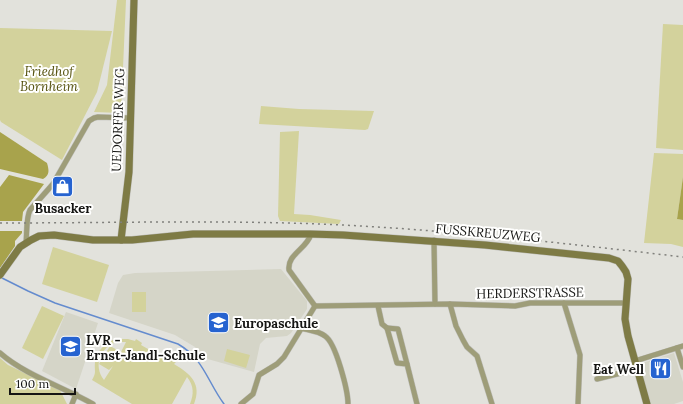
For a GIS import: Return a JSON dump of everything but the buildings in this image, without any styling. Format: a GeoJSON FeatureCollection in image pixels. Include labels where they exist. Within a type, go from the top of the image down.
{"type":"FeatureCollection","features":[{"type":"Feature","properties":{"kind":"street","name":"UEDORFER WEG"},"geometry":{"type":"LineString","coordinates":[[121,240],[129,172],[134,0]]}},
{"type":"Feature","properties":{"kind":"street"},"geometry":{"type":"LineString","coordinates":[[0,275],[12,256],[26,243],[28,214],[30,210],[53,184],[89,121],[94,118],[131,118]]}},
{"type":"Feature","properties":{"kind":"street","name":"FUSSKREUZWEG"},"geometry":{"type":"LineString","coordinates":[[26,243],[39,236],[54,235],[93,240],[121,240],[193,234],[311,234],[434,240],[534,249],[609,258],[618,261],[626,272],[628,279],[625,319],[647,404]]}},
{"type":"Feature","properties":{"kind":"street"},"geometry":{"type":"LineString","coordinates":[[250,404],[259,375],[281,361],[315,306],[288,268],[293,256],[307,244],[311,234]]}},
{"type":"Feature","properties":{"kind":"street"},"geometry":{"type":"LineString","coordinates":[[434,240],[435,304]]}},
{"type":"Feature","properties":{"kind":"street","name":"HERDERSTRASSE"},"geometry":{"type":"LineString","coordinates":[[315,306],[450,304],[515,306],[530,303],[626,303]]}},
{"type":"Feature","properties":{"kind":"street"},"geometry":{"type":"LineString","coordinates":[[564,303],[580,355],[578,404]]}},
{"type":"Feature","properties":{"kind":"street"},"geometry":{"type":"LineString","coordinates":[[450,304],[456,326],[463,340],[467,347],[477,356],[492,404]]}},
{"type":"Feature","properties":{"kind":"street"},"geometry":{"type":"LineString","coordinates":[[378,306],[382,324],[388,328],[398,329],[416,404]]}},
{"type":"Feature","properties":{"kind":"street"},"geometry":{"type":"LineString","coordinates":[[301,328],[325,335],[331,342],[344,381],[348,404]]}},
{"type":"Feature","properties":{"kind":"street"},"geometry":{"type":"LineString","coordinates":[[388,328],[397,363],[407,364]]}},
{"type":"Feature","properties":{"kind":"street"},"geometry":{"type":"LineString","coordinates":[[597,379],[683,346]]}},
{"type":"Feature","properties":{"kind":"street"},"geometry":{"type":"LineString","coordinates":[[677,348],[683,367]]}},
{"type":"Feature","properties":{"kind":"street"},"geometry":{"type":"LineString","coordinates":[[0,353],[12,364],[76,394],[92,404]]}},
{"type":"Feature","properties":{"kind":"street"},"geometry":{"type":"LineString","coordinates":[[72,404],[76,394]]}},
{"type":"Feature","properties":{"kind":"street"},"geometry":{"type":"LineString","coordinates":[[241,404],[253,394]]}},
{"type":"Feature","properties":{"kind":"shaded area"},"geometry":{"type":"Polygon","coordinates":[[[0,132],[47,163],[47,176],[43,179],[0,169],[0,132]]]}},
{"type":"Feature","properties":{"kind":"shaded area"},"geometry":{"type":"Polygon","coordinates":[[[9,175],[44,184],[23,212],[22,221],[0,221],[0,187],[9,175]]]}},
{"type":"Feature","properties":{"kind":"shaded area"},"geometry":{"type":"Polygon","coordinates":[[[683,177],[683,220],[677,219],[683,177]]]}},
{"type":"Feature","properties":{"kind":"shaded area"},"geometry":{"type":"Polygon","coordinates":[[[0,231],[22,231],[22,233],[15,241],[15,246],[0,268],[0,231]]]}},
{"type":"Feature","properties":{"kind":"shaded area","name":"Europaschule"},"geometry":{"type":"Polygon","coordinates":[[[281,269],[307,301],[307,309],[291,333],[287,336],[266,338],[260,344],[254,372],[204,358],[195,347],[175,335],[109,313],[118,283],[123,275],[135,273],[281,269]]]}},
{"type":"Feature","properties":{"kind":"shaded area","name":"LVR - Ernst-Jandl-Schule"},"geometry":{"type":"Polygon","coordinates":[[[66,312],[98,323],[76,389],[42,371],[66,312]]]}},
{"type":"Feature","properties":{"kind":"shaded area"},"geometry":{"type":"Polygon","coordinates":[[[674,353],[683,382],[683,401],[674,404],[651,404],[639,364],[674,353]]]}},
{"type":"Feature","properties":{"kind":"green space"},"geometry":{"type":"Polygon","coordinates":[[[117,0],[126,0],[121,113],[94,112],[107,85],[117,0]]]}},
{"type":"Feature","properties":{"kind":"green space"},"geometry":{"type":"Polygon","coordinates":[[[663,24],[683,25],[683,150],[656,148],[663,24]]]}},
{"type":"Feature","properties":{"kind":"green space","name":"Friedhof Bornheim"},"geometry":{"type":"Polygon","coordinates":[[[0,28],[112,31],[97,92],[62,160],[0,120],[0,28]]]}},
{"type":"Feature","properties":{"kind":"green space"},"geometry":{"type":"Polygon","coordinates":[[[261,106],[299,109],[374,111],[368,129],[365,130],[259,124],[261,106]]]}},
{"type":"Feature","properties":{"kind":"green space"},"geometry":{"type":"Polygon","coordinates":[[[299,131],[294,214],[341,220],[339,224],[280,221],[278,216],[280,132],[299,131]]]}},
{"type":"Feature","properties":{"kind":"green space"},"geometry":{"type":"Polygon","coordinates":[[[654,153],[683,154],[683,177],[677,219],[683,220],[683,247],[671,244],[644,243],[654,153]]]}},
{"type":"Feature","properties":{"kind":"green space"},"geometry":{"type":"Polygon","coordinates":[[[53,247],[109,265],[97,302],[42,284],[53,247]]]}},
{"type":"Feature","properties":{"kind":"green space"},"geometry":{"type":"Polygon","coordinates":[[[132,292],[146,292],[146,312],[132,312],[132,292]]]}},
{"type":"Feature","properties":{"kind":"green space"},"geometry":{"type":"Polygon","coordinates":[[[42,306],[64,316],[43,359],[22,348],[42,306]]]}},
{"type":"Feature","properties":{"kind":"green space"},"geometry":{"type":"Polygon","coordinates":[[[116,339],[128,339],[135,341],[136,339],[142,343],[141,345],[169,361],[170,359],[176,362],[174,364],[190,376],[196,385],[197,391],[194,404],[190,404],[193,390],[187,377],[172,404],[132,404],[92,380],[95,373],[96,358],[105,344],[116,339]],[[126,342],[111,344],[106,348],[100,358],[99,364],[110,346],[121,352],[126,342]],[[99,364],[99,369],[104,380],[113,366],[109,370],[99,364]]]}},
{"type":"Feature","properties":{"kind":"green space"},"geometry":{"type":"Polygon","coordinates":[[[227,349],[250,355],[246,368],[224,361],[227,349]]]}},
{"type":"Feature","properties":{"kind":"green space"},"geometry":{"type":"Polygon","coordinates":[[[0,358],[8,365],[60,390],[67,404],[0,404],[0,358]]]}},
{"type":"Feature","properties":{"kind":"waterway"},"geometry":{"type":"LineString","coordinates":[[2,278],[55,303],[178,344],[194,356],[224,404]]}},
{"type":"Feature","properties":{"kind":"railway"},"geometry":{"type":"LineString","coordinates":[[0,223],[200,222],[366,226],[457,233],[683,257]]}},
{"type":"Feature","properties":{"kind":"place","name":"Busacker"},"geometry":{"type":"Point","coordinates":[63,186]}},
{"type":"Feature","properties":{"kind":"place","name":"Europaschule"},"geometry":{"type":"Point","coordinates":[218,323]}},
{"type":"Feature","properties":{"kind":"place","name":"LVR - Ernst-Jandl-Schule"},"geometry":{"type":"Point","coordinates":[71,347]}},
{"type":"Feature","properties":{"kind":"place","name":"Eat Well"},"geometry":{"type":"Point","coordinates":[660,369]}}]}
